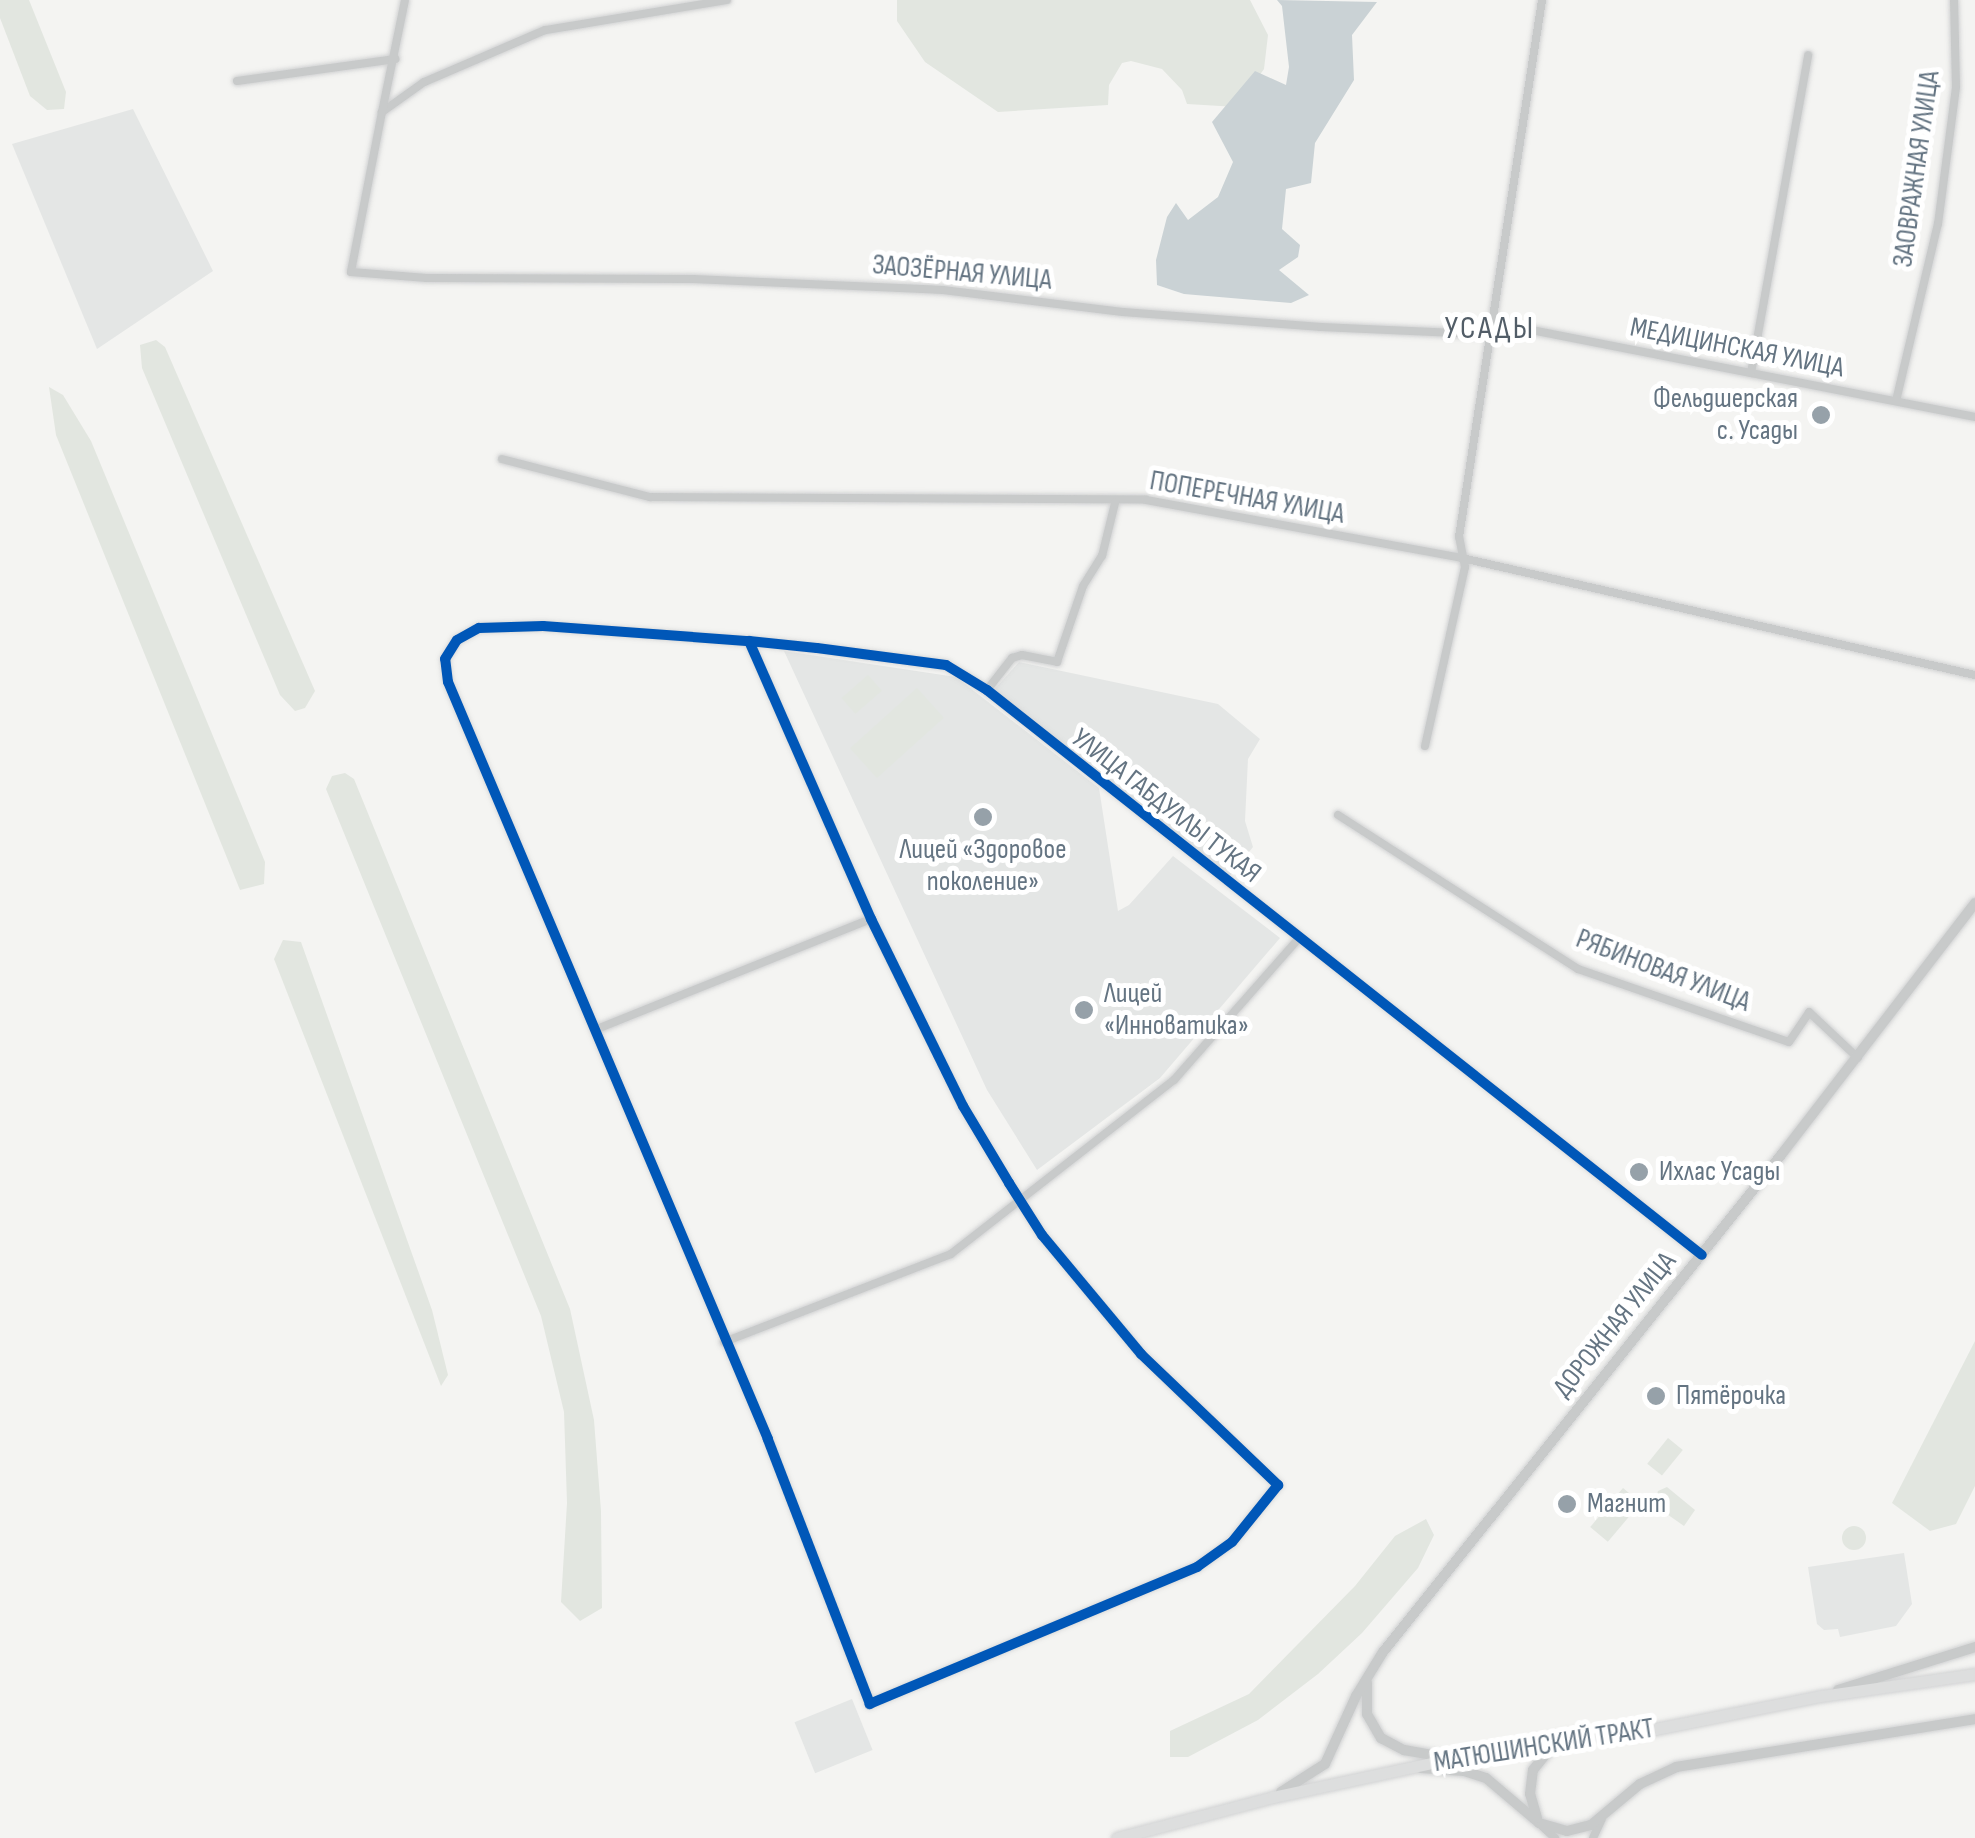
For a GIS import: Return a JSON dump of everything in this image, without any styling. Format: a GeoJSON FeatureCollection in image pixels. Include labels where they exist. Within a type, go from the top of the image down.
{"type":"FeatureCollection","features":[{"type":"Feature","properties":{"kind":"main road","name":"МАТЮШИНСКИЙ ТРАКТ"},"geometry":{"type":"LineString","coordinates":[[1117,1838],[1273,1797],[1451,1758],[1579,1734],[1635,1733],[1821,1696],[1975,1674]]}},
{"type":"Feature","properties":{"kind":"street"},"geometry":{"type":"LineString","coordinates":[[382,112],[406,0]]}},
{"type":"Feature","properties":{"kind":"street"},"geometry":{"type":"LineString","coordinates":[[382,112],[424,82],[545,30],[727,0]]}},
{"type":"Feature","properties":{"kind":"street"},"geometry":{"type":"LineString","coordinates":[[1424,746],[1464,566],[1459,538],[1542,0]]}},
{"type":"Feature","properties":{"kind":"street","name":"ЗАОВРАЖНАЯ УЛИЦА"},"geometry":{"type":"LineString","coordinates":[[1896,401],[1938,224],[1956,87],[1954,0]]}},
{"type":"Feature","properties":{"kind":"street"},"geometry":{"type":"LineString","coordinates":[[1751,373],[1808,55]]}},
{"type":"Feature","properties":{"kind":"street"},"geometry":{"type":"LineString","coordinates":[[237,81],[394,59]]}},
{"type":"Feature","properties":{"kind":"street","name":"ЗАОЗЁРНАЯ УЛИЦА"},"geometry":{"type":"LineString","coordinates":[[382,112],[352,272],[427,278],[692,278],[944,290],[1123,312],[1320,327],[1480,334],[1491,330]]}},
{"type":"Feature","properties":{"kind":"street","name":"МЕДИЦИНСКАЯ УЛИЦА"},"geometry":{"type":"LineString","coordinates":[[1491,330],[1506,326],[1975,417]]}},
{"type":"Feature","properties":{"kind":"street","name":"ПОПЕРЕЧНАЯ УЛИЦА"},"geometry":{"type":"LineString","coordinates":[[502,459],[650,497],[1115,503],[1146,500],[1462,558],[1975,675]]}},
{"type":"Feature","properties":{"kind":"street"},"geometry":{"type":"LineString","coordinates":[[987,690],[1012,658],[1022,655],[1057,662],[1083,586],[1102,556],[1115,503]]}},
{"type":"Feature","properties":{"kind":"street","name":"УЛИЦА ГАБДУЛЛЫ ТУКАЯ"},"geometry":{"type":"LineString","coordinates":[[597,1029],[448,682],[445,659],[457,640],[478,628],[510,625],[749,641],[946,665],[987,690],[1702,1254]]}},
{"type":"Feature","properties":{"kind":"street"},"geometry":{"type":"LineString","coordinates":[[749,641],[871,919],[963,1106],[1021,1202],[1042,1235],[1141,1354],[1278,1485],[1232,1542],[1197,1567],[870,1704],[768,1440],[597,1029],[871,919]]}},
{"type":"Feature","properties":{"kind":"street","name":"РЯБИНОВАЯ УЛИЦА"},"geometry":{"type":"LineString","coordinates":[[1338,816],[1578,968],[1789,1042],[1809,1012],[1858,1058]]}},
{"type":"Feature","properties":{"kind":"street","name":"ДОРОЖНАЯ УЛИЦА"},"geometry":{"type":"LineString","coordinates":[[1273,1797],[1325,1764],[1367,1679],[1464,1547],[1858,1058],[1975,903]]}},
{"type":"Feature","properties":{"kind":"street"},"geometry":{"type":"LineString","coordinates":[[724,1342],[950,1254],[1174,1080],[1298,938]]}},
{"type":"Feature","properties":{"kind":"street"},"geometry":{"type":"LineString","coordinates":[[1821,1696],[1975,1648]]}},
{"type":"Feature","properties":{"kind":"street"},"geometry":{"type":"LineString","coordinates":[[1367,1679],[1367,1714],[1381,1738],[1404,1750],[1451,1758]]}},
{"type":"Feature","properties":{"kind":"street"},"geometry":{"type":"LineString","coordinates":[[1539,1823],[1568,1831],[1602,1818],[1640,1784],[1696,1762],[1975,1720]]}},
{"type":"Feature","properties":{"kind":"street"},"geometry":{"type":"LineString","coordinates":[[1539,1823],[1530,1794],[1533,1770],[1550,1750],[1579,1734]]}},
{"type":"Feature","properties":{"kind":"street"},"geometry":{"type":"LineString","coordinates":[[1410,1768],[1464,1771],[1486,1778],[1554,1838]]}},
{"type":"Feature","properties":{"kind":"street"},"geometry":{"type":"LineString","coordinates":[[1593,1838],[1602,1818]]}},
{"type":"Feature","properties":{"kind":"shaded area"},"geometry":{"type":"Polygon","coordinates":[[[0,0],[29,0],[66,92],[64,109],[47,110],[30,96],[0,18],[0,0]]]}},
{"type":"Feature","properties":{"kind":"shaded area"},"geometry":{"type":"Polygon","coordinates":[[[897,0],[1250,0],[1268,35],[1264,69],[1237,107],[1187,104],[1182,90],[1162,69],[1131,61],[1122,63],[1109,85],[1108,105],[998,112],[925,62],[897,21],[897,0]]]}},
{"type":"Feature","properties":{"kind":"shaded area"},"geometry":{"type":"Polygon","coordinates":[[[1277,0],[1377,2],[1352,35],[1354,80],[1315,143],[1311,183],[1286,189],[1282,229],[1300,245],[1298,257],[1279,270],[1309,295],[1291,303],[1184,294],[1157,285],[1156,260],[1167,217],[1176,203],[1188,220],[1218,197],[1233,162],[1212,122],[1255,71],[1286,85],[1289,67],[1282,6],[1277,0]]]}},
{"type":"Feature","properties":{"kind":"shaded area"},"geometry":{"type":"Polygon","coordinates":[[[133,109],[213,271],[97,349],[12,144],[133,109]]]}},
{"type":"Feature","properties":{"kind":"shaded area"},"geometry":{"type":"Polygon","coordinates":[[[156,340],[165,347],[315,691],[305,708],[295,711],[280,695],[142,368],[140,345],[156,340]]]}},
{"type":"Feature","properties":{"kind":"shaded area"},"geometry":{"type":"Polygon","coordinates":[[[49,387],[63,395],[91,441],[265,862],[264,884],[240,890],[56,435],[49,387]]]}},
{"type":"Feature","properties":{"kind":"shaded area"},"geometry":{"type":"Polygon","coordinates":[[[784,651],[956,677],[1099,788],[1118,911],[1129,905],[1173,856],[1280,938],[1160,1078],[1037,1170],[987,1090],[784,651]]]}},
{"type":"Feature","properties":{"kind":"shaded area"},"geometry":{"type":"Polygon","coordinates":[[[1019,662],[1218,704],[1260,739],[1248,759],[1245,821],[1253,847],[1228,878],[994,690],[1019,662]]]}},
{"type":"Feature","properties":{"kind":"shaded area"},"geometry":{"type":"Polygon","coordinates":[[[868,675],[882,691],[855,714],[842,698],[868,675]]]}},
{"type":"Feature","properties":{"kind":"shaded area"},"geometry":{"type":"Polygon","coordinates":[[[917,688],[944,718],[877,778],[850,748],[917,688]]]}},
{"type":"Feature","properties":{"kind":"shaded area"},"geometry":{"type":"Polygon","coordinates":[[[345,773],[354,779],[570,1309],[594,1420],[601,1511],[602,1608],[580,1621],[561,1602],[567,1503],[564,1412],[541,1316],[326,789],[332,776],[345,773]]]}},
{"type":"Feature","properties":{"kind":"shaded area"},"geometry":{"type":"Polygon","coordinates":[[[283,940],[301,942],[432,1310],[448,1375],[441,1386],[274,959],[283,940]]]}},
{"type":"Feature","properties":{"kind":"shaded area"},"geometry":{"type":"Polygon","coordinates":[[[1975,1341],[1975,1486],[1956,1524],[1930,1531],[1892,1503],[1975,1341]]]}},
{"type":"Feature","properties":{"kind":"shaded area"},"geometry":{"type":"Polygon","coordinates":[[[1668,1438],[1683,1450],[1662,1476],[1647,1464],[1668,1438]]]}},
{"type":"Feature","properties":{"kind":"shaded area"},"geometry":{"type":"Polygon","coordinates":[[[1667,1487],[1695,1510],[1684,1526],[1654,1505],[1658,1491],[1667,1487]]]}},
{"type":"Feature","properties":{"kind":"shaded area"},"geometry":{"type":"Polygon","coordinates":[[[1623,1488],[1641,1503],[1608,1542],[1590,1527],[1623,1488]]]}},
{"type":"Feature","properties":{"kind":"shaded area"},"geometry":{"type":"Polygon","coordinates":[[[1426,1519],[1434,1535],[1418,1568],[1362,1633],[1318,1674],[1258,1720],[1188,1757],[1170,1757],[1170,1731],[1249,1694],[1355,1586],[1395,1536],[1426,1519]]]}},
{"type":"Feature","properties":{"kind":"shaded area"},"geometry":{"type":"Polygon","coordinates":[[[1854,1526],[1866,1538],[1854,1550],[1842,1538],[1854,1526]]]}},
{"type":"Feature","properties":{"kind":"shaded area"},"geometry":{"type":"Polygon","coordinates":[[[1904,1553],[1912,1604],[1896,1626],[1840,1637],[1838,1629],[1824,1630],[1817,1624],[1808,1567],[1904,1553]]]}},
{"type":"Feature","properties":{"kind":"shaded area"},"geometry":{"type":"Polygon","coordinates":[[[852,1699],[873,1750],[815,1773],[795,1722],[852,1699]]]}},
{"type":"Feature","properties":{"kind":"cycle path"},"geometry":{"type":"LineString","coordinates":[[749,641],[871,919],[963,1106],[1009,1183],[1042,1235],[1141,1354],[1278,1485],[1232,1542],[1197,1567],[870,1704],[768,1439],[448,682],[445,659],[457,640],[479,628],[543,626],[749,641],[946,665],[987,690],[1702,1255]]}},
{"type":"Feature","properties":{"kind":"place","name":"Фельдшерская с. Усады"},"geometry":{"type":"Point","coordinates":[1821,415]}},
{"type":"Feature","properties":{"kind":"place","name":"Лицей «Здоровое поколение»"},"geometry":{"type":"Point","coordinates":[983,817]}},
{"type":"Feature","properties":{"kind":"place","name":"Лицей «Инноватика»"},"geometry":{"type":"Point","coordinates":[1084,1010]}},
{"type":"Feature","properties":{"kind":"place","name":"Ихлас Усады"},"geometry":{"type":"Point","coordinates":[1639,1172]}},
{"type":"Feature","properties":{"kind":"place","name":"Пятёрочка"},"geometry":{"type":"Point","coordinates":[1656,1396]}},
{"type":"Feature","properties":{"kind":"place","name":"Магнит"},"geometry":{"type":"Point","coordinates":[1567,1504]}},
{"type":"Feature","properties":{"kind":"district","name":"УСАДЫ"},"geometry":{"type":"Point","coordinates":[1490,329]}}]}
